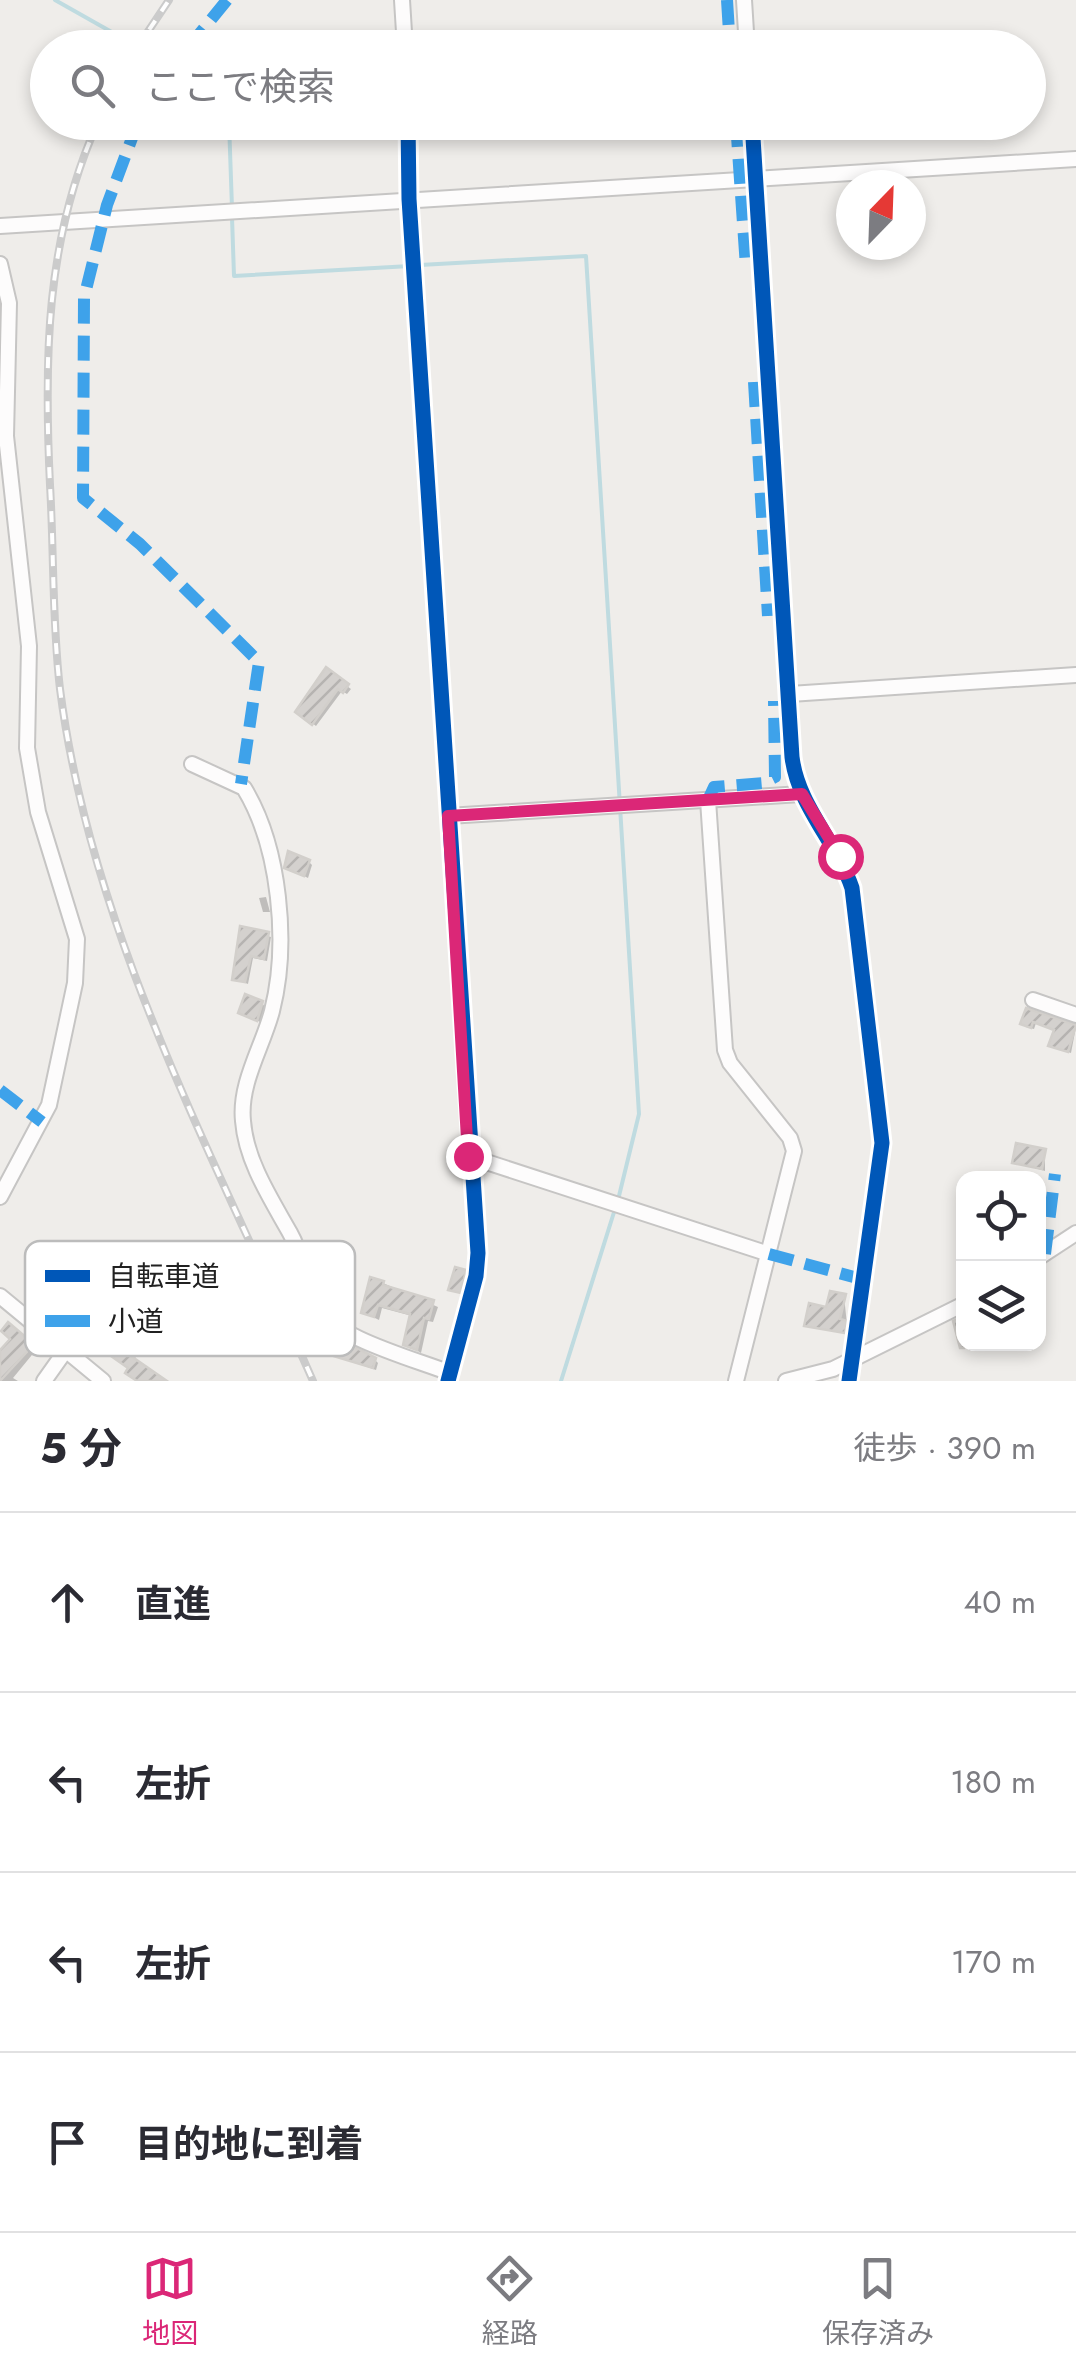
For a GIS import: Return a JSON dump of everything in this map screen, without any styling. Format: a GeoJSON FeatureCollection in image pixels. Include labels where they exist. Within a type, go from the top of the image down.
{"type":"FeatureCollection","features":[{"type":"Feature","properties":{"kind":"street"},"geometry":{"type":"LineString","coordinates":[[402,0],[403,30]]}},
{"type":"Feature","properties":{"kind":"street"},"geometry":{"type":"LineString","coordinates":[[744,0],[746,30]]}},
{"type":"Feature","properties":{"kind":"street"},"geometry":{"type":"LineString","coordinates":[[355,1336],[449,1377],[476,1276],[408,140]]}},
{"type":"Feature","properties":{"kind":"street"},"geometry":{"type":"LineString","coordinates":[[753,140],[792,757],[802,794],[840,856],[852,888],[881,1111],[880,1176],[849,1381]]}},
{"type":"Feature","properties":{"kind":"street"},"geometry":{"type":"LineString","coordinates":[[0,226],[1076,160]]}},
{"type":"Feature","properties":{"kind":"street"},"geometry":{"type":"LineString","coordinates":[[0,264],[9,303],[4,457],[28,646],[27,748],[48,849],[74,918],[77,958],[49,1105],[0,1197]]}},
{"type":"Feature","properties":{"kind":"street"},"geometry":{"type":"LineString","coordinates":[[790,694],[1076,675]]}},
{"type":"Feature","properties":{"kind":"street"},"geometry":{"type":"LineString","coordinates":[[192,764],[244,788],[270,857],[281,932],[278,965],[272,1010],[242,1109],[248,1145],[292,1241]]}},
{"type":"Feature","properties":{"kind":"street"},"geometry":{"type":"LineString","coordinates":[[448,816],[802,794]]}},
{"type":"Feature","properties":{"kind":"street"},"geometry":{"type":"LineString","coordinates":[[708,800],[726,1054],[790,1138],[794,1151],[741,1379]]}},
{"type":"Feature","properties":{"kind":"street"},"geometry":{"type":"LineString","coordinates":[[1033,1000],[1076,1015]]}},
{"type":"Feature","properties":{"kind":"street"},"geometry":{"type":"LineString","coordinates":[[468,1156],[769,1254]]}},
{"type":"Feature","properties":{"kind":"street"},"geometry":{"type":"LineString","coordinates":[[1046,1253],[1076,1234]]}},
{"type":"Feature","properties":{"kind":"street"},"geometry":{"type":"LineString","coordinates":[[0,1296],[25,1316]]}},
{"type":"Feature","properties":{"kind":"street"},"geometry":{"type":"LineString","coordinates":[[786,1381],[849,1362],[956,1308]]}},
{"type":"Feature","properties":{"kind":"street"},"geometry":{"type":"LineString","coordinates":[[44,1381],[62,1356]]}},
{"type":"Feature","properties":{"kind":"street"},"geometry":{"type":"LineString","coordinates":[[73,1356],[103,1381]]}},
{"type":"Feature","properties":{"kind":"building"},"geometry":{"type":"Polygon","coordinates":[[[326,667],[349,684],[343,693],[338,689],[312,725],[295,712],[326,667]]]}},
{"type":"Feature","properties":{"kind":"building"},"geometry":{"type":"Polygon","coordinates":[[[288,851],[310,860],[304,876],[284,868],[288,851]]]}},
{"type":"Feature","properties":{"kind":"building"},"geometry":{"type":"Polygon","coordinates":[[[240,926],[269,932],[264,959],[251,956],[245,982],[232,980],[240,926]]]}},
{"type":"Feature","properties":{"kind":"building"},"geometry":{"type":"Polygon","coordinates":[[[245,994],[263,1001],[257,1021],[238,1013],[245,994]]]}},
{"type":"Feature","properties":{"kind":"building"},"geometry":{"type":"Polygon","coordinates":[[[1026,1008],[1076,1025],[1068,1052],[1048,1046],[1054,1030],[1033,1022],[1031,1028],[1020,1024],[1026,1008]]]}},
{"type":"Feature","properties":{"kind":"building"},"geometry":{"type":"Polygon","coordinates":[[[1016,1143],[1046,1149],[1042,1169],[1012,1163],[1016,1143]]]}},
{"type":"Feature","properties":{"kind":"building"},"geometry":{"type":"Polygon","coordinates":[[[455,1267],[466,1270],[461,1293],[448,1290],[455,1267]]]}},
{"type":"Feature","properties":{"kind":"building"},"geometry":{"type":"Polygon","coordinates":[[[370,1277],[384,1281],[383,1285],[434,1300],[429,1319],[424,1318],[417,1350],[403,1345],[410,1314],[378,1305],[374,1317],[361,1313],[370,1277]]]}},
{"type":"Feature","properties":{"kind":"building"},"geometry":{"type":"Polygon","coordinates":[[[830,1291],[846,1294],[840,1319],[847,1321],[845,1333],[804,1326],[809,1303],[826,1307],[830,1291]]]}},
{"type":"Feature","properties":{"kind":"building"},"geometry":{"type":"Polygon","coordinates":[[[8,1322],[25,1336],[25,1354],[0,1381],[0,1350],[10,1339],[1,1331],[8,1322]]]}},
{"type":"Feature","properties":{"kind":"building"},"geometry":{"type":"Polygon","coordinates":[[[355,1347],[376,1358],[373,1368],[333,1356],[355,1356],[355,1347]]]}},
{"type":"Feature","properties":{"kind":"building"},"geometry":{"type":"Polygon","coordinates":[[[111,1356],[131,1356],[167,1381],[137,1381],[125,1373],[128,1368],[111,1356]]]}},
{"type":"Feature","properties":{"kind":"waterway"},"geometry":{"type":"LineString","coordinates":[[55,0],[108,30]]}},
{"type":"Feature","properties":{"kind":"waterway"},"geometry":{"type":"LineString","coordinates":[[230,140],[232,208]]}},
{"type":"Feature","properties":{"kind":"waterway"},"geometry":{"type":"LineString","coordinates":[[232,217],[234,276],[410,266]]}},
{"type":"Feature","properties":{"kind":"waterway"},"geometry":{"type":"LineString","coordinates":[[420,265],[586,256],[639,1114],[618,1200]]}},
{"type":"Feature","properties":{"kind":"waterway"},"geometry":{"type":"LineString","coordinates":[[561,1381],[615,1209]]}},
{"type":"Feature","properties":{"kind":"railway"},"geometry":{"type":"LineString","coordinates":[[149,30],[169,0]]}},
{"type":"Feature","properties":{"kind":"railway"},"geometry":{"type":"LineString","coordinates":[[91,140],[67,210],[52,300],[49,346],[48,438],[60,689],[76,780],[99,869],[128,956],[161,1043],[249,1241]]}},
{"type":"Feature","properties":{"kind":"railway"},"geometry":{"type":"LineString","coordinates":[[302,1356],[313,1381]]}},
{"type":"Feature","properties":{"kind":"marked path"},"geometry":{"type":"LineString","coordinates":[[203,30],[227,0]]}},
{"type":"Feature","properties":{"kind":"marked path"},"geometry":{"type":"LineString","coordinates":[[727,0],[729,30]]}},
{"type":"Feature","properties":{"kind":"marked path"},"geometry":{"type":"LineString","coordinates":[[131,140],[107,205],[84,298],[83,498],[140,544],[259,662],[241,784]]}},
{"type":"Feature","properties":{"kind":"marked path"},"geometry":{"type":"LineString","coordinates":[[737,140],[746,267]]}},
{"type":"Feature","properties":{"kind":"marked path"},"geometry":{"type":"LineString","coordinates":[[754,382],[768,616]]}},
{"type":"Feature","properties":{"kind":"marked path"},"geometry":{"type":"LineString","coordinates":[[708,800],[714,787],[763,783],[775,777],[774,701]]}},
{"type":"Feature","properties":{"kind":"marked path"},"geometry":{"type":"LineString","coordinates":[[0,1090],[42,1122]]}},
{"type":"Feature","properties":{"kind":"marked path"},"geometry":{"type":"LineString","coordinates":[[1046,1246],[1055,1174]]}},
{"type":"Feature","properties":{"kind":"marked path"},"geometry":{"type":"LineString","coordinates":[[769,1254],[865,1280]]}},
{"type":"Feature","properties":{"kind":"cycle path"},"geometry":{"type":"LineString","coordinates":[[408,140],[478,1253],[476,1276],[448,1381]]}},
{"type":"Feature","properties":{"kind":"cycle path"},"geometry":{"type":"LineString","coordinates":[[753,140],[792,757],[809,808],[852,888],[882,1143],[849,1381]]}},
{"type":"Feature","properties":{"kind":"route"},"geometry":{"type":"LineString","coordinates":[[468,1156],[448,816],[802,794],[840,856]]}}]}
